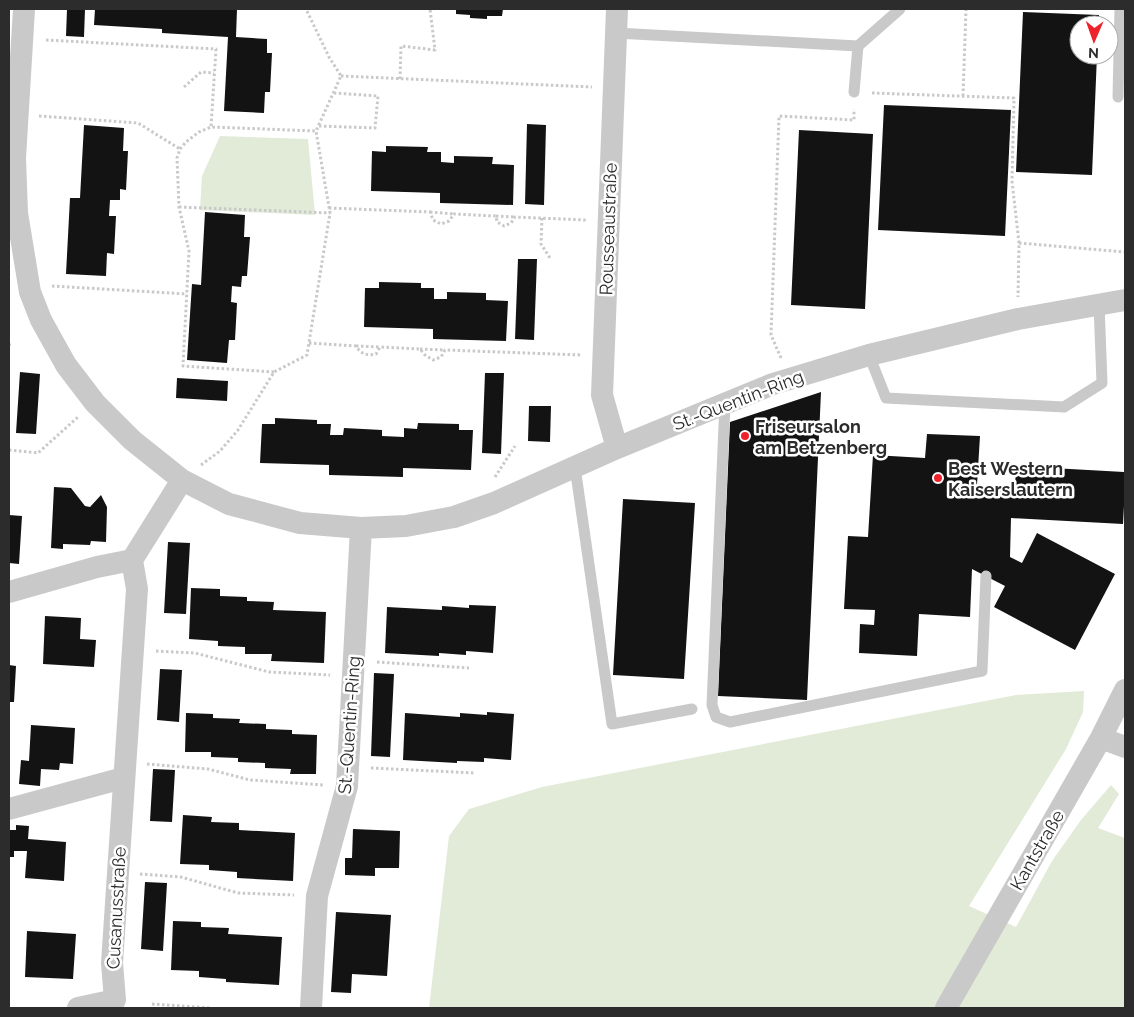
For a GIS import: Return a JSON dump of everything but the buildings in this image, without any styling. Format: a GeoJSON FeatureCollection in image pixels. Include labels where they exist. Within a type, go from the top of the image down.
{"type":"FeatureCollection","features":[{"type":"Feature","properties":{"kind":"street","name":"St.-Quentin-Ring"},"geometry":{"type":"LineString","coordinates":[[24,9],[12,158],[24,262],[30,292],[41,320],[66,366],[94,403],[132,440],[189,474],[230,504],[300,523],[362,528],[406,526],[454,517],[494,503],[617,448],[773,384],[869,355],[1018,319],[1125,300]]}},
{"type":"Feature","properties":{"kind":"street","name":"Rousseaustraße"},"geometry":{"type":"LineString","coordinates":[[616,9],[602,395],[617,448]]}},
{"type":"Feature","properties":{"kind":"street"},"geometry":{"type":"LineString","coordinates":[[9,592],[97,567],[132,560],[189,474]]}},
{"type":"Feature","properties":{"kind":"street","name":"St.-Quentin-Ring"},"geometry":{"type":"LineString","coordinates":[[311,1008],[317,896],[347,786],[362,528]]}},
{"type":"Feature","properties":{"kind":"street","name":"Cusanusstraße"},"geometry":{"type":"LineString","coordinates":[[78,1008],[115,1000],[112,963],[137,589],[132,560]]}},
{"type":"Feature","properties":{"kind":"street","name":"Kantstraße"},"geometry":{"type":"LineString","coordinates":[[946,1008],[1101,738],[1125,690]]}},
{"type":"Feature","properties":{"kind":"street"},"geometry":{"type":"LineString","coordinates":[[1101,738],[1125,747]]}},
{"type":"Feature","properties":{"kind":"street"},"geometry":{"type":"LineString","coordinates":[[9,810],[123,778]]}},
{"type":"Feature","properties":{"kind":"lane"},"geometry":{"type":"LineString","coordinates":[[854,92],[858,46],[900,9]]}},
{"type":"Feature","properties":{"kind":"lane"},"geometry":{"type":"LineString","coordinates":[[1118,97],[1120,9]]}},
{"type":"Feature","properties":{"kind":"lane"},"geometry":{"type":"LineString","coordinates":[[616,33],[858,46]]}},
{"type":"Feature","properties":{"kind":"lane"},"geometry":{"type":"LineString","coordinates":[[869,355],[886,398],[1064,407],[1102,383],[1099,304]]}},
{"type":"Feature","properties":{"kind":"lane"},"geometry":{"type":"LineString","coordinates":[[725,403],[712,705],[716,716],[730,722],[982,671],[986,576]]}},
{"type":"Feature","properties":{"kind":"lane"},"geometry":{"type":"LineString","coordinates":[[575,467],[612,724],[692,710]]}},
{"type":"Feature","properties":{"kind":"path"},"geometry":{"type":"LineString","coordinates":[[306,9],[329,57],[341,76]]}},
{"type":"Feature","properties":{"kind":"path"},"geometry":{"type":"LineString","coordinates":[[400,79],[401,46],[435,50],[430,9]]}},
{"type":"Feature","properties":{"kind":"path"},"geometry":{"type":"LineString","coordinates":[[963,96],[966,9]]}},
{"type":"Feature","properties":{"kind":"path"},"geometry":{"type":"LineString","coordinates":[[38,40],[216,49],[211,127]]}},
{"type":"Feature","properties":{"kind":"path"},"geometry":{"type":"LineString","coordinates":[[184,87],[201,72],[214,73]]}},
{"type":"Feature","properties":{"kind":"path"},"geometry":{"type":"LineString","coordinates":[[341,76],[600,87]]}},
{"type":"Feature","properties":{"kind":"path"},"geometry":{"type":"LineString","coordinates":[[189,474],[220,451],[238,430],[274,372],[307,355],[330,213],[316,131],[341,76]]}},
{"type":"Feature","properties":{"kind":"path"},"geometry":{"type":"LineString","coordinates":[[784,363],[771,335],[779,116],[854,120],[854,92],[1014,98],[1012,181],[1019,243],[1017,302]]}},
{"type":"Feature","properties":{"kind":"path"},"geometry":{"type":"LineString","coordinates":[[319,126],[375,128],[378,96],[334,93]]}},
{"type":"Feature","properties":{"kind":"path"},"geometry":{"type":"LineString","coordinates":[[33,115],[138,123],[180,149]]}},
{"type":"Feature","properties":{"kind":"path"},"geometry":{"type":"LineString","coordinates":[[274,372],[183,366],[189,251],[179,207],[177,158],[180,149],[186,142],[199,132],[211,127],[316,131]]}},
{"type":"Feature","properties":{"kind":"path"},"geometry":{"type":"LineString","coordinates":[[179,207],[330,213]]}},
{"type":"Feature","properties":{"kind":"path"},"geometry":{"type":"LineString","coordinates":[[329,208],[594,220]]}},
{"type":"Feature","properties":{"kind":"path"},"geometry":{"type":"LineString","coordinates":[[430,212],[433,220],[441,224],[449,221],[454,214]]}},
{"type":"Feature","properties":{"kind":"path"},"geometry":{"type":"LineString","coordinates":[[496,216],[497,222],[504,226],[511,223],[515,217]]}},
{"type":"Feature","properties":{"kind":"path"},"geometry":{"type":"LineString","coordinates":[[542,218],[541,244],[550,258]]}},
{"type":"Feature","properties":{"kind":"path"},"geometry":{"type":"LineString","coordinates":[[1019,243],[1125,252]]}},
{"type":"Feature","properties":{"kind":"path"},"geometry":{"type":"LineString","coordinates":[[48,286],[187,294]]}},
{"type":"Feature","properties":{"kind":"path"},"geometry":{"type":"LineString","coordinates":[[309,344],[589,355]]}},
{"type":"Feature","properties":{"kind":"path"},"geometry":{"type":"LineString","coordinates":[[356,346],[359,352],[368,356],[376,354],[380,347]]}},
{"type":"Feature","properties":{"kind":"path"},"geometry":{"type":"LineString","coordinates":[[420,349],[433,360],[441,358],[445,350]]}},
{"type":"Feature","properties":{"kind":"path"},"geometry":{"type":"LineString","coordinates":[[9,450],[38,453],[85,412]]}},
{"type":"Feature","properties":{"kind":"path"},"geometry":{"type":"LineString","coordinates":[[492,483],[515,446]]}},
{"type":"Feature","properties":{"kind":"path"},"geometry":{"type":"LineString","coordinates":[[152,651],[195,653],[269,672],[328,675]]}},
{"type":"Feature","properties":{"kind":"path"},"geometry":{"type":"LineString","coordinates":[[354,661],[469,668]]}},
{"type":"Feature","properties":{"kind":"path"},"geometry":{"type":"LineString","coordinates":[[143,764],[208,769],[250,780],[307,784]]}},
{"type":"Feature","properties":{"kind":"path"},"geometry":{"type":"LineString","coordinates":[[348,767],[475,773]]}},
{"type":"Feature","properties":{"kind":"path","name":"Cusanusstraße"},"geometry":{"type":"LineString","coordinates":[[137,874],[181,877],[238,893],[291,895]]}},
{"type":"Feature","properties":{"kind":"path"},"geometry":{"type":"LineString","coordinates":[[152,1004],[211,1008]]}},
{"type":"Feature","properties":{"kind":"green space"},"geometry":{"type":"Polygon","coordinates":[[[220,136],[308,139],[315,215],[200,210],[202,176],[220,136]]]}},
{"type":"Feature","properties":{"kind":"green space"},"geometry":{"type":"Polygon","coordinates":[[[1084,691],[1083,712],[1066,749],[969,906],[1016,927],[1052,861],[1081,820],[1111,785],[1119,794],[1098,828],[1125,838],[1125,1008],[429,1008],[449,836],[469,809],[542,787],[1016,695],[1084,691]]]}},
{"type":"Feature","properties":{"kind":"place","name":"Friseursalon am Betzenberg"},"geometry":{"type":"Point","coordinates":[745,436]}},
{"type":"Feature","properties":{"kind":"place","name":"Best Western Kaiserslautern"},"geometry":{"type":"Point","coordinates":[938,478]}}]}
